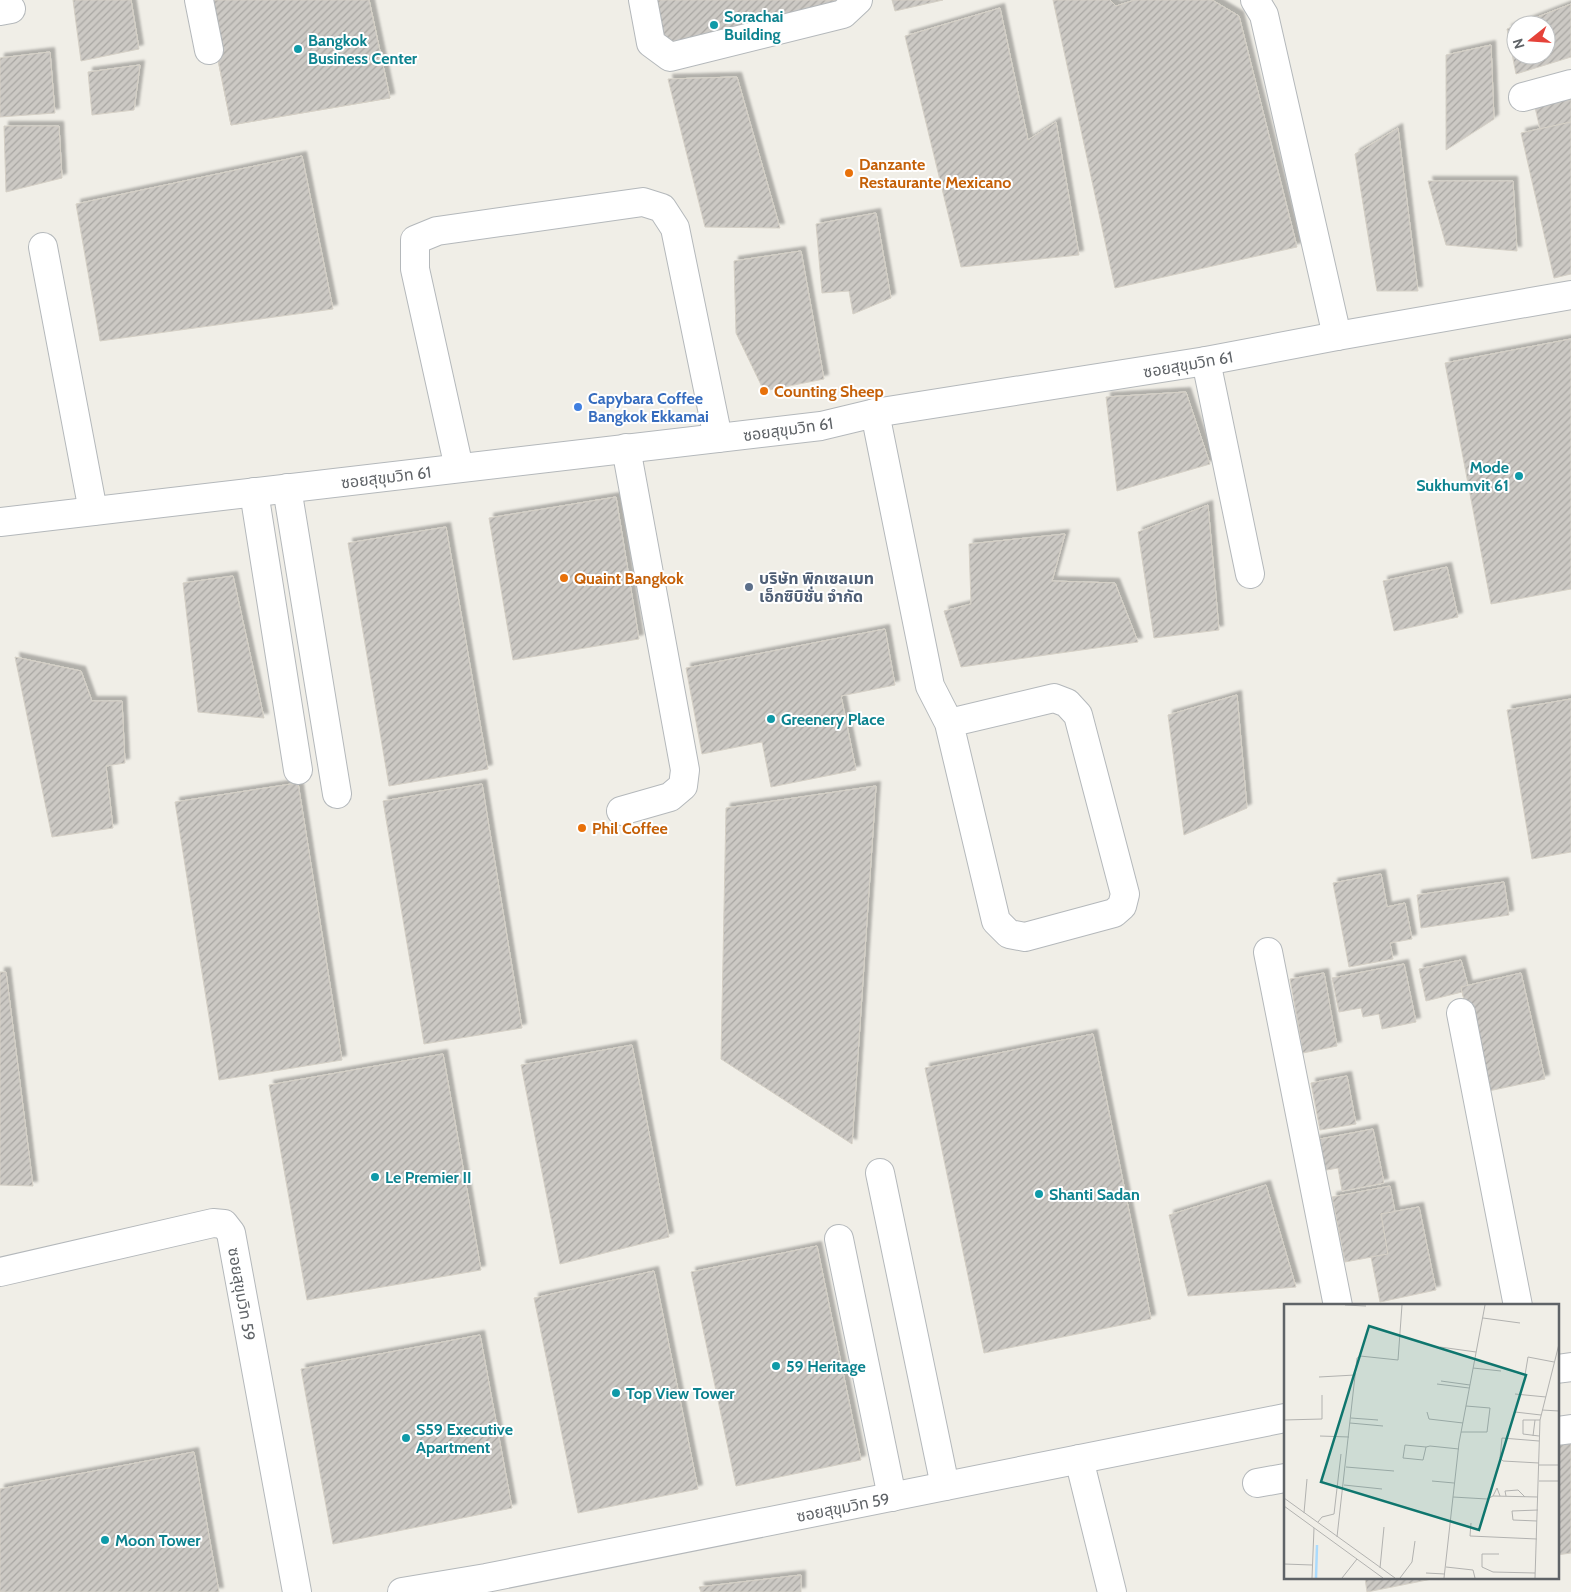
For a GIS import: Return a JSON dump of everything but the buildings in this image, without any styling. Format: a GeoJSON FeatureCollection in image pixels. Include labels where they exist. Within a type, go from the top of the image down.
{"type":"FeatureCollection","features":[{"type":"Feature","properties":{"kind":"street"},"geometry":{"type":"LineString","coordinates":[[199,0],[209,50]]}},
{"type":"Feature","properties":{"kind":"street"},"geometry":{"type":"LineString","coordinates":[[643,0],[651,43],[670,57],[843,14],[858,0]]}},
{"type":"Feature","properties":{"kind":"street"},"geometry":{"type":"LineString","coordinates":[[1255,0],[1264,15],[1337,336]]}},
{"type":"Feature","properties":{"kind":"street"},"geometry":{"type":"LineString","coordinates":[[1523,97],[1571,84]]}},
{"type":"Feature","properties":{"kind":"street"},"geometry":{"type":"LineString","coordinates":[[459,468],[415,269],[415,240],[436,231],[643,202],[662,208],[675,228],[718,438]]}},
{"type":"Feature","properties":{"kind":"street"},"geometry":{"type":"LineString","coordinates":[[43,247],[93,511]]}},
{"type":"Feature","properties":{"kind":"street","name":"ซอยสุขุมวิท 61"},"geometry":{"type":"LineString","coordinates":[[0,522],[820,426],[875,414],[1206,361],[1337,336],[1571,296]]}},
{"type":"Feature","properties":{"kind":"street"},"geometry":{"type":"LineString","coordinates":[[1206,361],[1250,574]]}},
{"type":"Feature","properties":{"kind":"street"},"geometry":{"type":"LineString","coordinates":[[875,414],[930,686],[949,723],[996,921],[1009,934],[1025,937],[1114,913],[1122,906],[1125,894],[1078,715],[1067,703],[1054,698],[949,723]]}},
{"type":"Feature","properties":{"kind":"street"},"geometry":{"type":"LineString","coordinates":[[621,811],[670,797],[683,786],[685,770],[626,448]]}},
{"type":"Feature","properties":{"kind":"street"},"geometry":{"type":"LineString","coordinates":[[287,488],[337,794]]}},
{"type":"Feature","properties":{"kind":"street"},"geometry":{"type":"LineString","coordinates":[[254,492],[298,770]]}},
{"type":"Feature","properties":{"kind":"street"},"geometry":{"type":"LineString","coordinates":[[1268,952],[1338,1304]]}},
{"type":"Feature","properties":{"kind":"street"},"geometry":{"type":"LineString","coordinates":[[1462,1013],[1518,1304]]}},
{"type":"Feature","properties":{"kind":"street"},"geometry":{"type":"LineString","coordinates":[[880,1173],[945,1486]]}},
{"type":"Feature","properties":{"kind":"street","name":"ซอยสุขุมวิท 59"},"geometry":{"type":"LineString","coordinates":[[0,1272],[213,1224],[224,1224],[230,1233],[297,1592]]}},
{"type":"Feature","properties":{"kind":"street"},"geometry":{"type":"LineString","coordinates":[[839,1239],[892,1497]]}},
{"type":"Feature","properties":{"kind":"street"},"geometry":{"type":"LineString","coordinates":[[1558,1369],[1571,1367]]}},
{"type":"Feature","properties":{"kind":"street","name":"ซอยสุขุมวิท 59"},"geometry":{"type":"LineString","coordinates":[[402,1592],[489,1585],[892,1497],[1284,1418]]}},
{"type":"Feature","properties":{"kind":"street"},"geometry":{"type":"LineString","coordinates":[[1558,1431],[1571,1429]]}},
{"type":"Feature","properties":{"kind":"street"},"geometry":{"type":"LineString","coordinates":[[1079,1459],[1112,1592]]}},
{"type":"Feature","properties":{"kind":"street"},"geometry":{"type":"LineString","coordinates":[[1256,1483],[1284,1478]]}},
{"type":"Feature","properties":{"kind":"place","name":"Sorachai Building"},"geometry":{"type":"Point","coordinates":[714,25]}},
{"type":"Feature","properties":{"kind":"place","name":"Bangkok Business Center"},"geometry":{"type":"Point","coordinates":[298,49]}},
{"type":"Feature","properties":{"kind":"place","name":"Danzante Restaurante Mexicano"},"geometry":{"type":"Point","coordinates":[849,173]}},
{"type":"Feature","properties":{"kind":"place","name":"Counting Sheep"},"geometry":{"type":"Point","coordinates":[764,391]}},
{"type":"Feature","properties":{"kind":"place","name":"Capybara Coffee Bangkok Ekkamai"},"geometry":{"type":"Point","coordinates":[578,407]}},
{"type":"Feature","properties":{"kind":"place","name":"Mode Sukhumvit 61"},"geometry":{"type":"Point","coordinates":[1519,476]}},
{"type":"Feature","properties":{"kind":"place","name":"Quaint Bangkok"},"geometry":{"type":"Point","coordinates":[564,578]}},
{"type":"Feature","properties":{"kind":"place","name":"บริษัท พิกเซลเมท เอ็กซิบิชั่น จำกัด"},"geometry":{"type":"Point","coordinates":[749,587]}},
{"type":"Feature","properties":{"kind":"place","name":"Greenery Place"},"geometry":{"type":"Point","coordinates":[771,719]}},
{"type":"Feature","properties":{"kind":"place","name":"Phil Coffee"},"geometry":{"type":"Point","coordinates":[582,828]}},
{"type":"Feature","properties":{"kind":"place","name":"Le Premier II"},"geometry":{"type":"Point","coordinates":[375,1177]}},
{"type":"Feature","properties":{"kind":"place","name":"Shanti Sadan"},"geometry":{"type":"Point","coordinates":[1039,1194]}},
{"type":"Feature","properties":{"kind":"place","name":"59 Heritage"},"geometry":{"type":"Point","coordinates":[776,1366]}},
{"type":"Feature","properties":{"kind":"place","name":"Top View Tower"},"geometry":{"type":"Point","coordinates":[616,1393]}},
{"type":"Feature","properties":{"kind":"place","name":"S59 Executive Apartment"},"geometry":{"type":"Point","coordinates":[406,1438]}},
{"type":"Feature","properties":{"kind":"place","name":"Moon Tower"},"geometry":{"type":"Point","coordinates":[105,1540]}}]}
